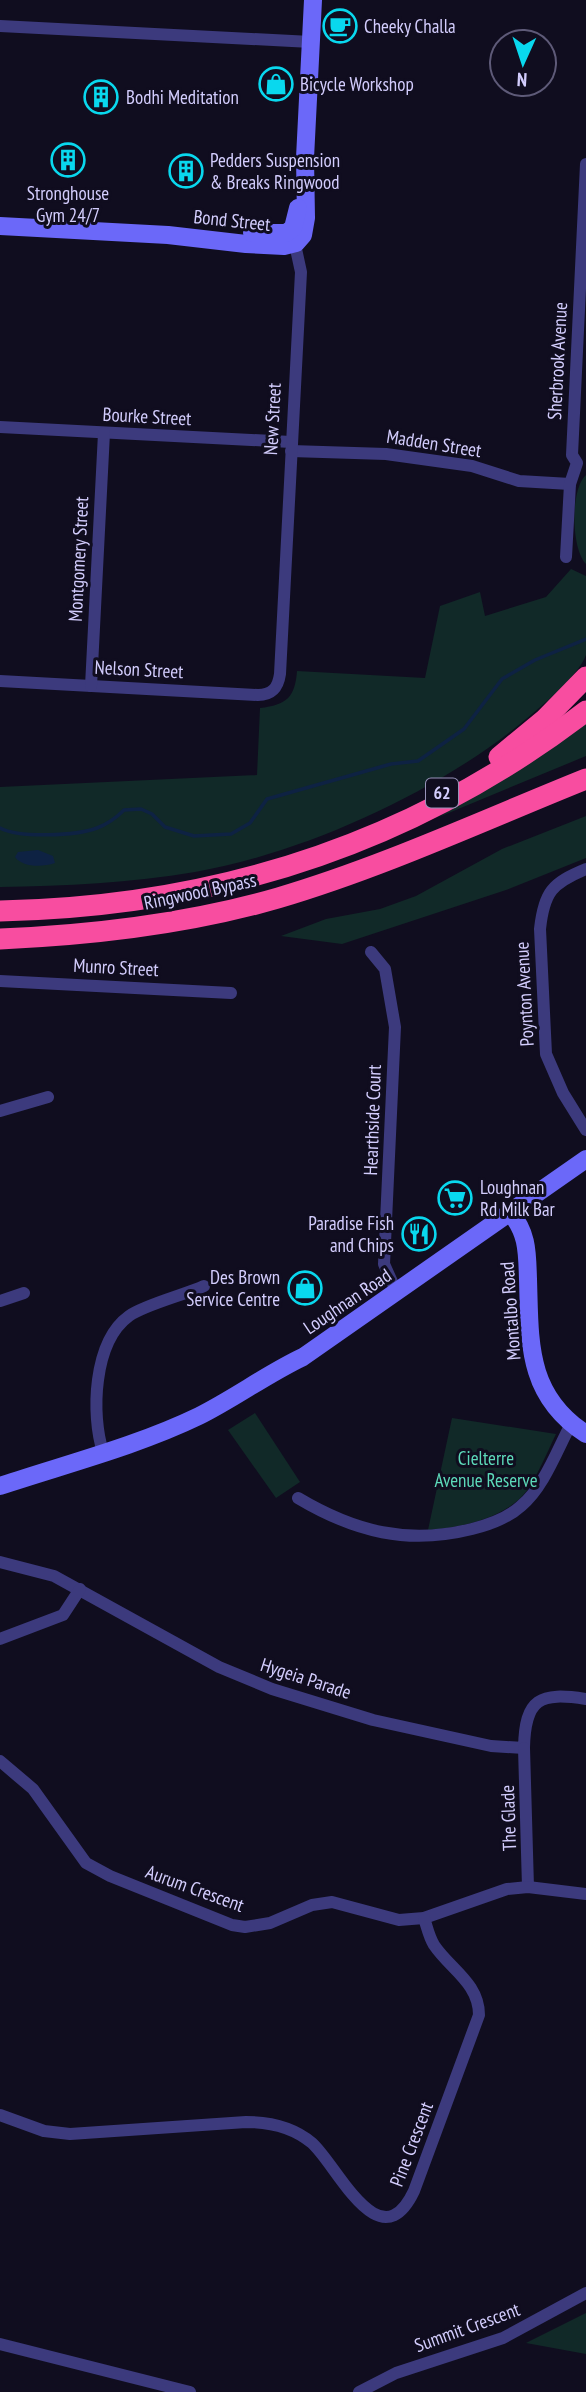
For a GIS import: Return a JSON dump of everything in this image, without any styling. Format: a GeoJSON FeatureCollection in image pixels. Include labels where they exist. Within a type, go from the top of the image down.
{"type":"FeatureCollection","features":[{"type":"Feature","properties":{"kind":"highway","name":"62"},"geometry":{"type":"LineString","coordinates":[[279,869],[389,822],[459,785],[524,737],[584,679]]}},
{"type":"Feature","properties":{"kind":"highway"},"geometry":{"type":"LineString","coordinates":[[279,869],[338,851],[408,822],[538,746],[586,711]]}},
{"type":"Feature","properties":{"kind":"highway","name":"62"},"geometry":{"type":"LineString","coordinates":[[401,853],[586,769]]}},
{"type":"Feature","properties":{"kind":"highway"},"geometry":{"type":"LineString","coordinates":[[401,853],[586,779]]}},
{"type":"Feature","properties":{"kind":"highway","name":"Ringwood Bypass"},"geometry":{"type":"LineString","coordinates":[[0,939],[126,929],[237,908],[315,886],[401,853]]}},
{"type":"Feature","properties":{"kind":"highway","name":"Ringwood Bypass"},"geometry":{"type":"LineString","coordinates":[[0,911],[87,907],[154,898],[192,892],[279,869]]}},
{"type":"Feature","properties":{"kind":"main road"},"geometry":{"type":"LineString","coordinates":[[290,235],[303,235],[313,0]]}},
{"type":"Feature","properties":{"kind":"main road","name":"Bond Street"},"geometry":{"type":"LineString","coordinates":[[0,226],[168,235],[246,244],[290,235]]}},
{"type":"Feature","properties":{"kind":"main road","name":"Bond Street"},"geometry":{"type":"LineString","coordinates":[[168,235],[290,235]]}},
{"type":"Feature","properties":{"kind":"main road","name":"Loughnan Road"},"geometry":{"type":"LineString","coordinates":[[0,1486],[197,1417],[303,1357],[586,1159]]}},
{"type":"Feature","properties":{"kind":"main road","name":"Montalbo Road"},"geometry":{"type":"LineString","coordinates":[[510,1212],[526,1236],[532,1360],[545,1394],[579,1429]]}},
{"type":"Feature","properties":{"kind":"main road","name":"Loughnan Road"},"geometry":{"type":"LineString","coordinates":[[0,1495],[192,1429],[269,1387],[303,1357]]}},
{"type":"Feature","properties":{"kind":"street"},"geometry":{"type":"LineString","coordinates":[[0,26],[311,42]]}},
{"type":"Feature","properties":{"kind":"street","name":"Sherbrook Avenue"},"geometry":{"type":"LineString","coordinates":[[566,557],[570,484],[582,464],[572,456],[586,164]]}},
{"type":"Feature","properties":{"kind":"street","name":"New Street"},"geometry":{"type":"LineString","coordinates":[[274,690],[280,674],[301,272],[290,235]]}},
{"type":"Feature","properties":{"kind":"street","name":"Bourke Street"},"geometry":{"type":"LineString","coordinates":[[0,427],[291,447]]}},
{"type":"Feature","properties":{"kind":"street","name":"Montgomery Street"},"geometry":{"type":"LineString","coordinates":[[91,686],[104,433]]}},
{"type":"Feature","properties":{"kind":"street","name":"Madden Street"},"geometry":{"type":"LineString","coordinates":[[291,447],[386,454],[472,466],[519,481],[570,484]]}},
{"type":"Feature","properties":{"kind":"street","name":"Nelson Street"},"geometry":{"type":"LineString","coordinates":[[0,681],[258,695],[274,690]]}},
{"type":"Feature","properties":{"kind":"street","name":"Poynton Avenue"},"geometry":{"type":"LineString","coordinates":[[586,869],[563,878],[549,894],[540,929],[547,1054],[563,1093],[586,1129]]}},
{"type":"Feature","properties":{"kind":"street","name":"Hearthside Court"},"geometry":{"type":"LineString","coordinates":[[372,952],[385,969],[395,1027],[384,1264],[397,1293]]}},
{"type":"Feature","properties":{"kind":"street","name":"Munro Street"},"geometry":{"type":"LineString","coordinates":[[0,981],[231,993]]}},
{"type":"Feature","properties":{"kind":"street"},"geometry":{"type":"LineString","coordinates":[[0,1111],[48,1097]]}},
{"type":"Feature","properties":{"kind":"street"},"geometry":{"type":"LineString","coordinates":[[103,1452],[95,1422],[95,1403],[101,1370],[113,1335],[132,1314],[204,1286]]}},
{"type":"Feature","properties":{"kind":"street"},"geometry":{"type":"LineString","coordinates":[[0,1301],[24,1293]]}},
{"type":"Feature","properties":{"kind":"street"},"geometry":{"type":"LineString","coordinates":[[298,1498],[324,1513],[404,1536],[444,1536],[484,1526],[521,1507],[579,1429]]}},
{"type":"Feature","properties":{"kind":"street","name":"Hygeia Parade"},"geometry":{"type":"LineString","coordinates":[[0,1562],[54,1576],[219,1668],[272,1689],[373,1720],[491,1746],[524,1748]]}},
{"type":"Feature","properties":{"kind":"street"},"geometry":{"type":"LineString","coordinates":[[0,1639],[63,1615],[80,1589]]}},
{"type":"Feature","properties":{"kind":"street"},"geometry":{"type":"LineString","coordinates":[[524,1748],[524,1726],[531,1710],[539,1701],[548,1696],[586,1699]]}},
{"type":"Feature","properties":{"kind":"street","name":"The Glade"},"geometry":{"type":"LineString","coordinates":[[524,1748],[528,1887]]}},
{"type":"Feature","properties":{"kind":"street","name":"Aurum Crescent"},"geometry":{"type":"LineString","coordinates":[[0,1761],[33,1789],[86,1863],[110,1876],[232,1925],[270,1923],[312,1905],[332,1902],[399,1920],[425,1918],[507,1889],[528,1887],[586,1894]]}},
{"type":"Feature","properties":{"kind":"street","name":"Pine Crescent"},"geometry":{"type":"LineString","coordinates":[[0,2115],[44,2131],[70,2134],[246,2122],[274,2124],[303,2137],[318,2149],[366,2211],[382,2216],[392,2215],[408,2203],[414,2191],[479,2015],[477,1998],[471,1987],[434,1945],[425,1918]]}},
{"type":"Feature","properties":{"kind":"street","name":"Summit Crescent"},"geometry":{"type":"LineString","coordinates":[[359,2392],[396,2373],[503,2338],[586,2293]]}},
{"type":"Feature","properties":{"kind":"street"},"geometry":{"type":"LineString","coordinates":[[0,2344],[190,2392]]}},
{"type":"Feature","properties":{"kind":"green space"},"geometry":{"type":"Polygon","coordinates":[[[586,475],[586,564],[577,546],[574,519],[577,493],[586,475]]]}},
{"type":"Feature","properties":{"kind":"green space"},"geometry":{"type":"Polygon","coordinates":[[[571,569],[586,576],[586,655],[582,664],[557,692],[520,724],[449,774],[366,817],[280,851],[237,863],[171,876],[122,881],[0,887],[0,787],[257,775],[260,708],[277,705],[288,698],[294,687],[297,671],[425,678],[440,606],[480,592],[485,616],[546,597],[571,569]]]}},
{"type":"Feature","properties":{"kind":"green space"},"geometry":{"type":"Polygon","coordinates":[[[586,723],[586,756],[439,817],[532,761],[586,723]]]}},
{"type":"Feature","properties":{"kind":"green space"},"geometry":{"type":"Polygon","coordinates":[[[586,816],[586,858],[506,890],[342,944],[281,936],[326,919],[380,909],[416,896],[502,849],[586,816]]]}},
{"type":"Feature","properties":{"kind":"green space"},"geometry":{"type":"Polygon","coordinates":[[[255,1413],[300,1482],[276,1498],[228,1430],[255,1413]]]}},
{"type":"Feature","properties":{"kind":"green space","name":"Cielterre Avenue Reserve"},"geometry":{"type":"Polygon","coordinates":[[[452,1418],[556,1434],[528,1489],[519,1499],[482,1520],[428,1530],[452,1418]]]}},
{"type":"Feature","properties":{"kind":"green space"},"geometry":{"type":"Polygon","coordinates":[[[586,2313],[586,2354],[526,2343],[586,2313]]]}},
{"type":"Feature","properties":{"kind":"water"},"geometry":{"type":"Polygon","coordinates":[[[38,850],[53,856],[55,863],[34,866],[15,857],[18,852],[38,850]]]}},
{"type":"Feature","properties":{"kind":"waterway"},"geometry":{"type":"LineString","coordinates":[[0,828],[34,835],[76,833],[105,825],[124,810],[141,809],[152,814],[165,827],[194,836],[231,834],[250,823],[267,799],[391,764],[418,761],[464,729],[502,679],[535,660],[586,639]]}},
{"type":"Feature","properties":{"kind":"place","name":"Cheeky Challa"},"geometry":{"type":"Point","coordinates":[340,26]}},
{"type":"Feature","properties":{"kind":"place","name":"Bicycle Workshop"},"geometry":{"type":"Point","coordinates":[276,84]}},
{"type":"Feature","properties":{"kind":"place","name":"Bodhi Meditation"},"geometry":{"type":"Point","coordinates":[101,97]}},
{"type":"Feature","properties":{"kind":"place","name":"Stronghouse Gym 24/7"},"geometry":{"type":"Point","coordinates":[68,160]}},
{"type":"Feature","properties":{"kind":"place","name":"Pedders Suspension & Breaks Ringwood"},"geometry":{"type":"Point","coordinates":[186,171]}},
{"type":"Feature","properties":{"kind":"place","name":"Loughnan Rd Milk Bar"},"geometry":{"type":"Point","coordinates":[455,1198]}},
{"type":"Feature","properties":{"kind":"place","name":"Paradise Fish and Chips"},"geometry":{"type":"Point","coordinates":[419,1234]}},
{"type":"Feature","properties":{"kind":"place","name":"Des Brown Service Centre"},"geometry":{"type":"Point","coordinates":[305,1288]}}]}
